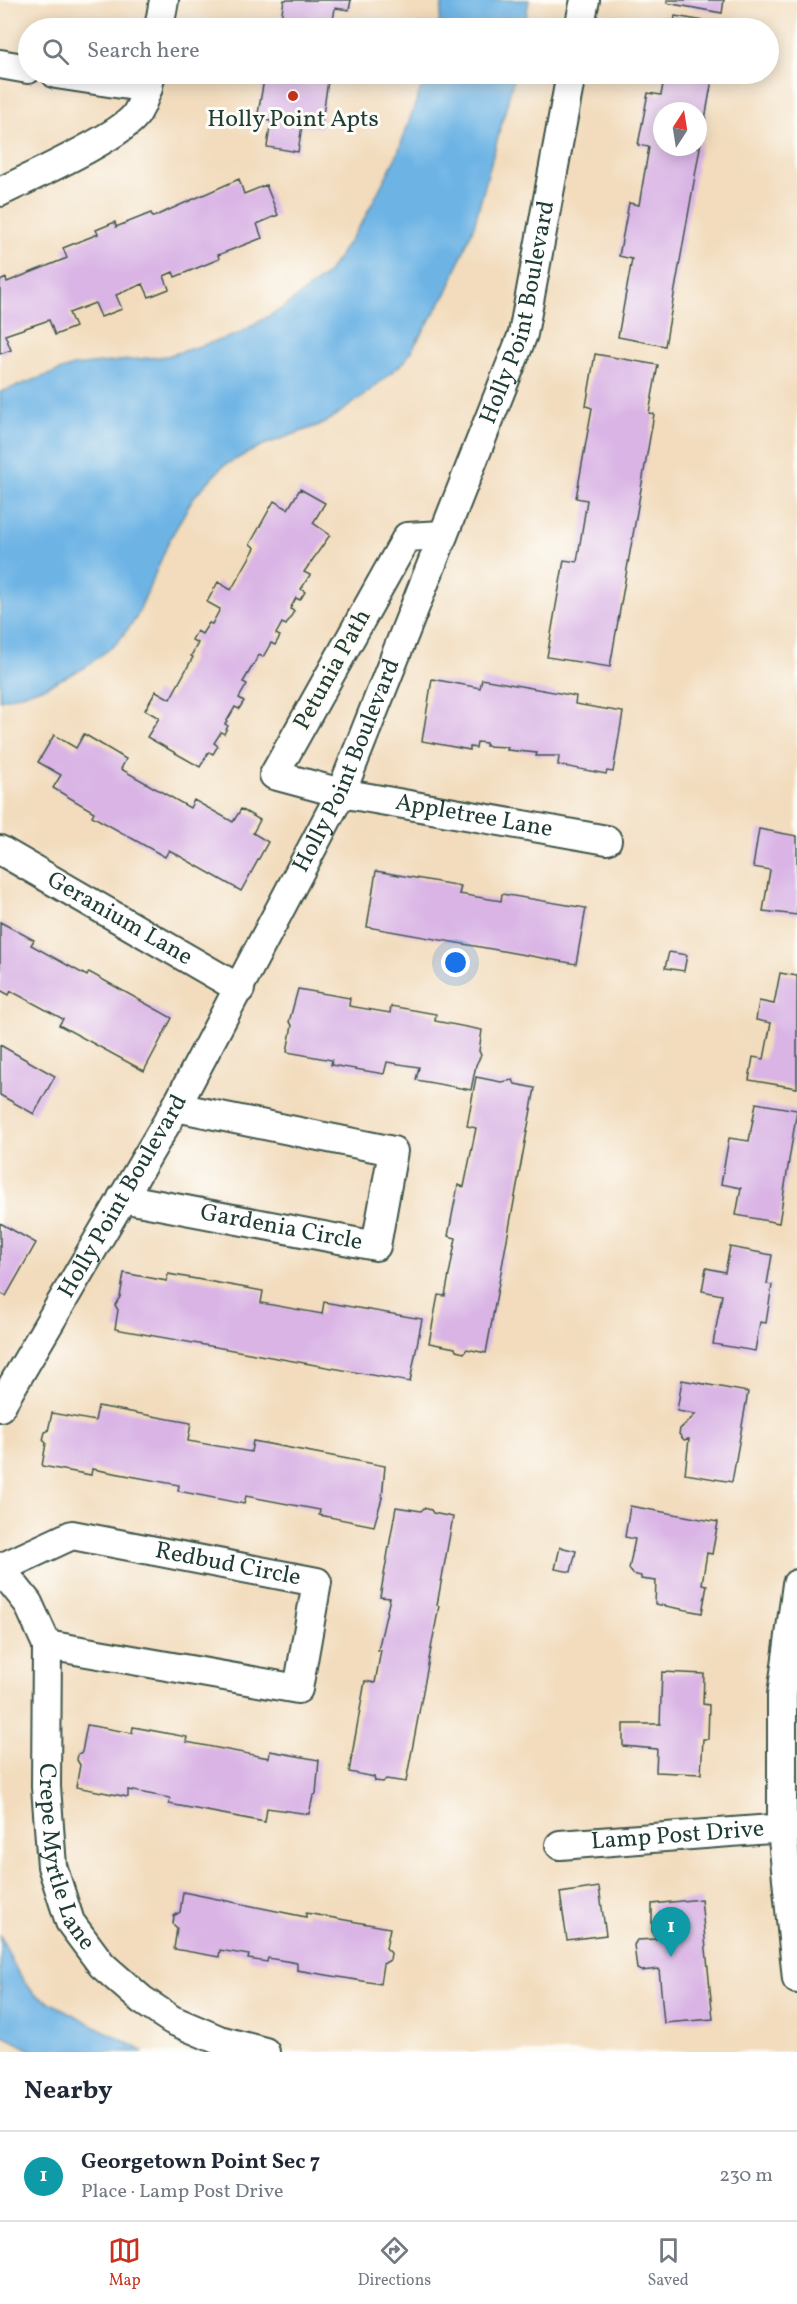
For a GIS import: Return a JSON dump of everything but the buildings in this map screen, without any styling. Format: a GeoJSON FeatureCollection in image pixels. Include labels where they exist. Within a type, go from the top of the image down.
{"type":"FeatureCollection","features":[{"type":"Feature","properties":{"kind":"street"},"geometry":{"type":"LineString","coordinates":[[161,18],[164,0]]}},
{"type":"Feature","properties":{"kind":"street"},"geometry":{"type":"LineString","coordinates":[[581,18],[585,0]]}},
{"type":"Feature","properties":{"kind":"street"},"geometry":{"type":"LineString","coordinates":[[0,64],[18,67]]}},
{"type":"Feature","properties":{"kind":"street"},"geometry":{"type":"LineString","coordinates":[[0,192],[70,158],[119,130],[136,115],[148,84]]}},
{"type":"Feature","properties":{"kind":"street","name":"Holly Point Boulevard"},"geometry":{"type":"LineString","coordinates":[[3,1396],[176,1107],[341,793],[523,334],[569,84]]}},
{"type":"Feature","properties":{"kind":"street","name":"Petunia Path"},"geometry":{"type":"LineString","coordinates":[[341,793],[274,775],[407,537],[443,535]]}},
{"type":"Feature","properties":{"kind":"street","name":"Appletree Lane"},"geometry":{"type":"LineString","coordinates":[[341,793],[607,840]]}},
{"type":"Feature","properties":{"kind":"street","name":"Geranium Lane"},"geometry":{"type":"LineString","coordinates":[[0,850],[240,989]]}},
{"type":"Feature","properties":{"kind":"street","name":"Gardenia Circle"},"geometry":{"type":"LineString","coordinates":[[122,1198],[376,1246],[393,1151],[176,1107]]}},
{"type":"Feature","properties":{"kind":"street","name":"Redbud Circle"},"geometry":{"type":"LineString","coordinates":[[0,1568],[72,1535],[317,1582],[298,1689],[47,1645]]}},
{"type":"Feature","properties":{"kind":"street","name":"Crepe Myrtle Lane"},"geometry":{"type":"LineString","coordinates":[[0,1568],[28,1603],[47,1645],[46,1786],[52,1866],[70,1922],[102,1965],[157,2010],[172,2020],[219,2040],[265,2052]]}},
{"type":"Feature","properties":{"kind":"street"},"geometry":{"type":"LineString","coordinates":[[797,1584],[782,1695],[797,1979]]}},
{"type":"Feature","properties":{"kind":"street","name":"Lamp Post Drive"},"geometry":{"type":"LineString","coordinates":[[560,1845],[789,1828]]}},
{"type":"Feature","properties":{"kind":"water"},"geometry":{"type":"Polygon","coordinates":[[[443,0],[529,0],[526,18],[440,18],[443,0]]]}},
{"type":"Feature","properties":{"kind":"water"},"geometry":{"type":"Polygon","coordinates":[[[422,84],[512,84],[474,226],[447,292],[405,361],[362,397],[325,423],[261,446],[223,466],[193,498],[169,541],[136,618],[117,643],[84,668],[45,687],[0,700],[0,392],[73,366],[167,356],[236,335],[283,308],[327,274],[363,221],[397,155],[422,84]]]}},
{"type":"Feature","properties":{"kind":"water"},"geometry":{"type":"Polygon","coordinates":[[[0,1935],[17,1971],[34,1994],[145,2052],[35,2052],[0,2034],[0,1935]]]}},
{"type":"Feature","properties":{"kind":"place","name":"Holly Point Apts"},"geometry":{"type":"Point","coordinates":[293,96]}},
{"type":"Feature","properties":{"kind":"place","name":"Georgetown Point Sec 7"},"geometry":{"type":"Point","coordinates":[671,1957]}}]}
